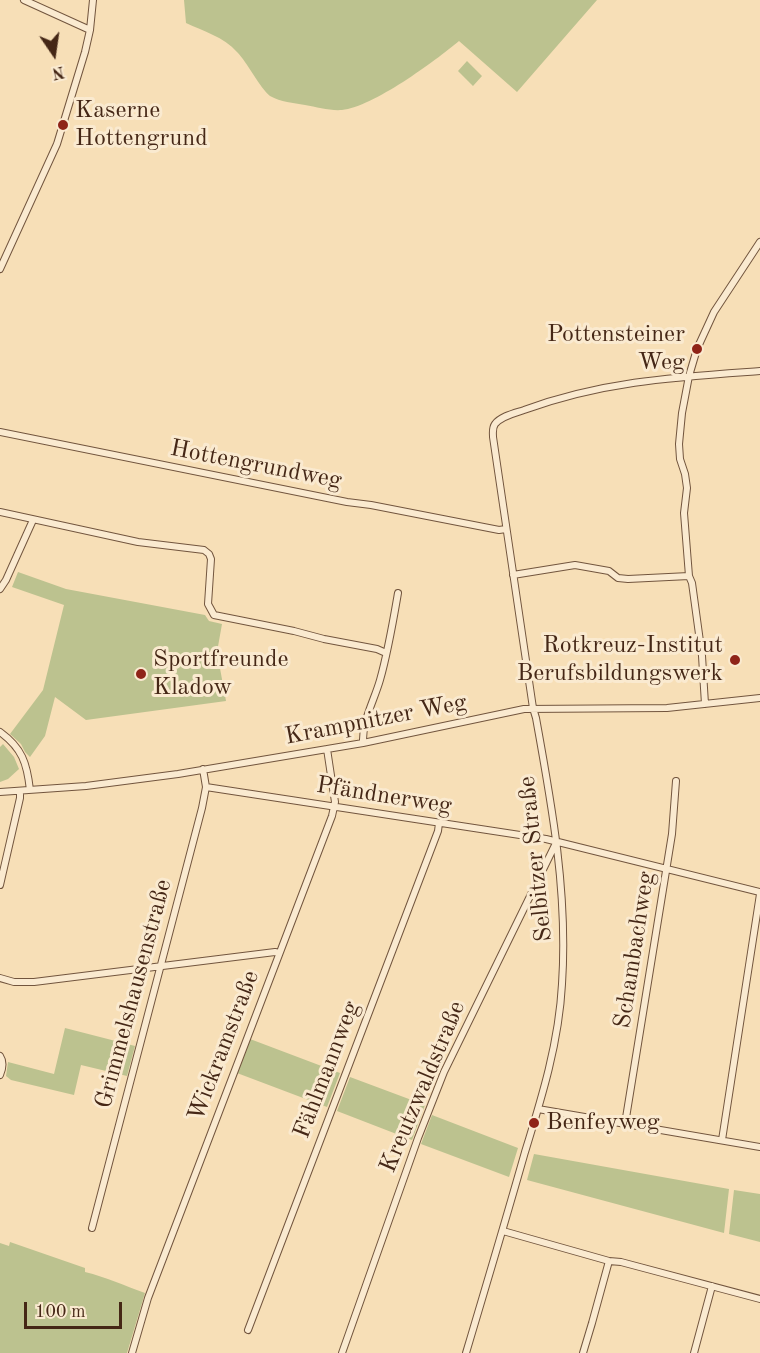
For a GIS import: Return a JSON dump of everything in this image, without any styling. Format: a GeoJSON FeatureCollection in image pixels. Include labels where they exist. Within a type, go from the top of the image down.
{"type":"FeatureCollection","features":[{"type":"Feature","properties":{"kind":"street"},"geometry":{"type":"LineString","coordinates":[[24,0],[90,30]]}},
{"type":"Feature","properties":{"kind":"street"},"geometry":{"type":"LineString","coordinates":[[0,269],[57,144],[85,52],[93,0]]}},
{"type":"Feature","properties":{"kind":"street"},"geometry":{"type":"LineString","coordinates":[[705,704],[702,656],[692,583],[689,576],[684,513],[687,488],[679,444],[682,413],[697,349],[714,312],[760,242]]}},
{"type":"Feature","properties":{"kind":"street"},"geometry":{"type":"LineString","coordinates":[[689,376],[760,371]]}},
{"type":"Feature","properties":{"kind":"street","name":"Selbitzer Straße"},"geometry":{"type":"LineString","coordinates":[[466,1353],[548,1075],[559,1020],[562,987],[563,913],[557,842],[533,708],[493,428],[495,424],[509,416],[591,390],[637,381],[689,376]]}},
{"type":"Feature","properties":{"kind":"street","name":"Hottengrundweg"},"geometry":{"type":"LineString","coordinates":[[0,432],[347,502],[499,530],[506,529]]}},
{"type":"Feature","properties":{"kind":"street"},"geometry":{"type":"LineString","coordinates":[[0,513],[138,542],[207,551],[211,559],[208,604],[214,615],[377,649],[386,653]]}},
{"type":"Feature","properties":{"kind":"street"},"geometry":{"type":"LineString","coordinates":[[0,589],[33,520]]}},
{"type":"Feature","properties":{"kind":"street"},"geometry":{"type":"LineString","coordinates":[[513,575],[575,565],[609,571],[618,578],[628,579],[689,576]]}},
{"type":"Feature","properties":{"kind":"street"},"geometry":{"type":"LineString","coordinates":[[363,743],[362,731],[380,681],[398,593]]}},
{"type":"Feature","properties":{"kind":"street","name":"Krampnitzer Weg"},"geometry":{"type":"LineString","coordinates":[[0,792],[110,783],[203,770],[363,743],[533,708],[668,708],[760,698]]}},
{"type":"Feature","properties":{"kind":"street"},"geometry":{"type":"LineString","coordinates":[[0,732],[15,744],[23,757],[30,790]]}},
{"type":"Feature","properties":{"kind":"street","name":"Wickramstraße"},"geometry":{"type":"LineString","coordinates":[[132,1353],[148,1298],[334,807],[327,749]]}},
{"type":"Feature","properties":{"kind":"street","name":"Grimmelshausenstraße"},"geometry":{"type":"LineString","coordinates":[[92,1228],[206,787],[203,770]]}},
{"type":"Feature","properties":{"kind":"street","name":"Schambachweg"},"geometry":{"type":"LineString","coordinates":[[626,1124],[672,834],[676,781]]}},
{"type":"Feature","properties":{"kind":"street","name":"Pfändnerweg"},"geometry":{"type":"LineString","coordinates":[[206,787],[557,842],[760,893]]}},
{"type":"Feature","properties":{"kind":"street"},"geometry":{"type":"LineString","coordinates":[[0,885],[20,791]]}},
{"type":"Feature","properties":{"kind":"street","name":"Fählmannweg"},"geometry":{"type":"LineString","coordinates":[[248,1330],[438,831],[439,823]]}},
{"type":"Feature","properties":{"kind":"street","name":"Kreutzwaldstraße"},"geometry":{"type":"LineString","coordinates":[[342,1353],[418,1138],[444,1072],[557,842]]}},
{"type":"Feature","properties":{"kind":"street"},"geometry":{"type":"LineString","coordinates":[[722,1140],[760,893]]}},
{"type":"Feature","properties":{"kind":"street"},"geometry":{"type":"LineString","coordinates":[[0,978],[14,982],[34,982],[279,953]]}},
{"type":"Feature","properties":{"kind":"street"},"geometry":{"type":"LineString","coordinates":[[0,1056],[3,1069],[0,1075]]}},
{"type":"Feature","properties":{"kind":"street"},"geometry":{"type":"LineString","coordinates":[[538,1109],[760,1147]]}},
{"type":"Feature","properties":{"kind":"street"},"geometry":{"type":"LineString","coordinates":[[502,1231],[760,1299]]}},
{"type":"Feature","properties":{"kind":"street"},"geometry":{"type":"LineString","coordinates":[[583,1353],[609,1261]]}},
{"type":"Feature","properties":{"kind":"street"},"geometry":{"type":"LineString","coordinates":[[694,1353],[712,1286]]}},
{"type":"Feature","properties":{"kind":"green space"},"geometry":{"type":"Polygon","coordinates":[[[184,0],[597,0],[517,92],[459,41],[420,71],[386,92],[355,107],[337,110],[287,102],[270,96],[232,47],[213,35],[186,23],[184,0]]]}},
{"type":"Feature","properties":{"kind":"green space"},"geometry":{"type":"Polygon","coordinates":[[[467,61],[482,76],[473,86],[458,71],[467,61]]]}},
{"type":"Feature","properties":{"kind":"green space","name":"Sportfreunde Kladow"},"geometry":{"type":"Polygon","coordinates":[[[18,572],[66,589],[205,615],[209,621],[222,624],[217,652],[226,701],[86,720],[55,697],[45,736],[30,757],[10,734],[43,690],[64,605],[12,587],[18,572]]]}},
{"type":"Feature","properties":{"kind":"green space"},"geometry":{"type":"Polygon","coordinates":[[[3,744],[14,757],[19,769],[8,779],[0,782],[0,747],[3,744]]]}},
{"type":"Feature","properties":{"kind":"green space"},"geometry":{"type":"Polygon","coordinates":[[[65,1028],[135,1046],[127,1076],[81,1065],[74,1095],[11,1080],[6,1076],[8,1062],[54,1074],[65,1028]]]}},
{"type":"Feature","properties":{"kind":"green space"},"geometry":{"type":"Polygon","coordinates":[[[250,1039],[340,1073],[327,1107],[237,1073],[250,1039]]]}},
{"type":"Feature","properties":{"kind":"green space"},"geometry":{"type":"Polygon","coordinates":[[[350,1077],[425,1105],[412,1140],[337,1111],[350,1077]]]}},
{"type":"Feature","properties":{"kind":"green space"},"geometry":{"type":"Polygon","coordinates":[[[432,1115],[518,1148],[509,1177],[421,1144],[432,1115]]]}},
{"type":"Feature","properties":{"kind":"green space"},"geometry":{"type":"Polygon","coordinates":[[[534,1154],[729,1189],[724,1233],[527,1180],[534,1154]]]}},
{"type":"Feature","properties":{"kind":"green space"},"geometry":{"type":"Polygon","coordinates":[[[734,1190],[760,1194],[760,1242],[729,1234],[734,1190]]]}},
{"type":"Feature","properties":{"kind":"green space"},"geometry":{"type":"Polygon","coordinates":[[[10,1242],[85,1268],[85,1272],[145,1293],[127,1353],[0,1353],[0,1243],[9,1246],[10,1242]]]}},
{"type":"Feature","properties":{"kind":"place","name":"Kaserne Hottengrund"},"geometry":{"type":"Point","coordinates":[63,125]}},
{"type":"Feature","properties":{"kind":"place","name":"Pottensteiner Weg"},"geometry":{"type":"Point","coordinates":[697,349]}},
{"type":"Feature","properties":{"kind":"place","name":"Rotkreuz-Institut Berufsbildungswerk"},"geometry":{"type":"Point","coordinates":[735,660]}},
{"type":"Feature","properties":{"kind":"place","name":"Sportfreunde Kladow"},"geometry":{"type":"Point","coordinates":[141,674]}},
{"type":"Feature","properties":{"kind":"place","name":"Benfeyweg"},"geometry":{"type":"Point","coordinates":[534,1123]}}]}
